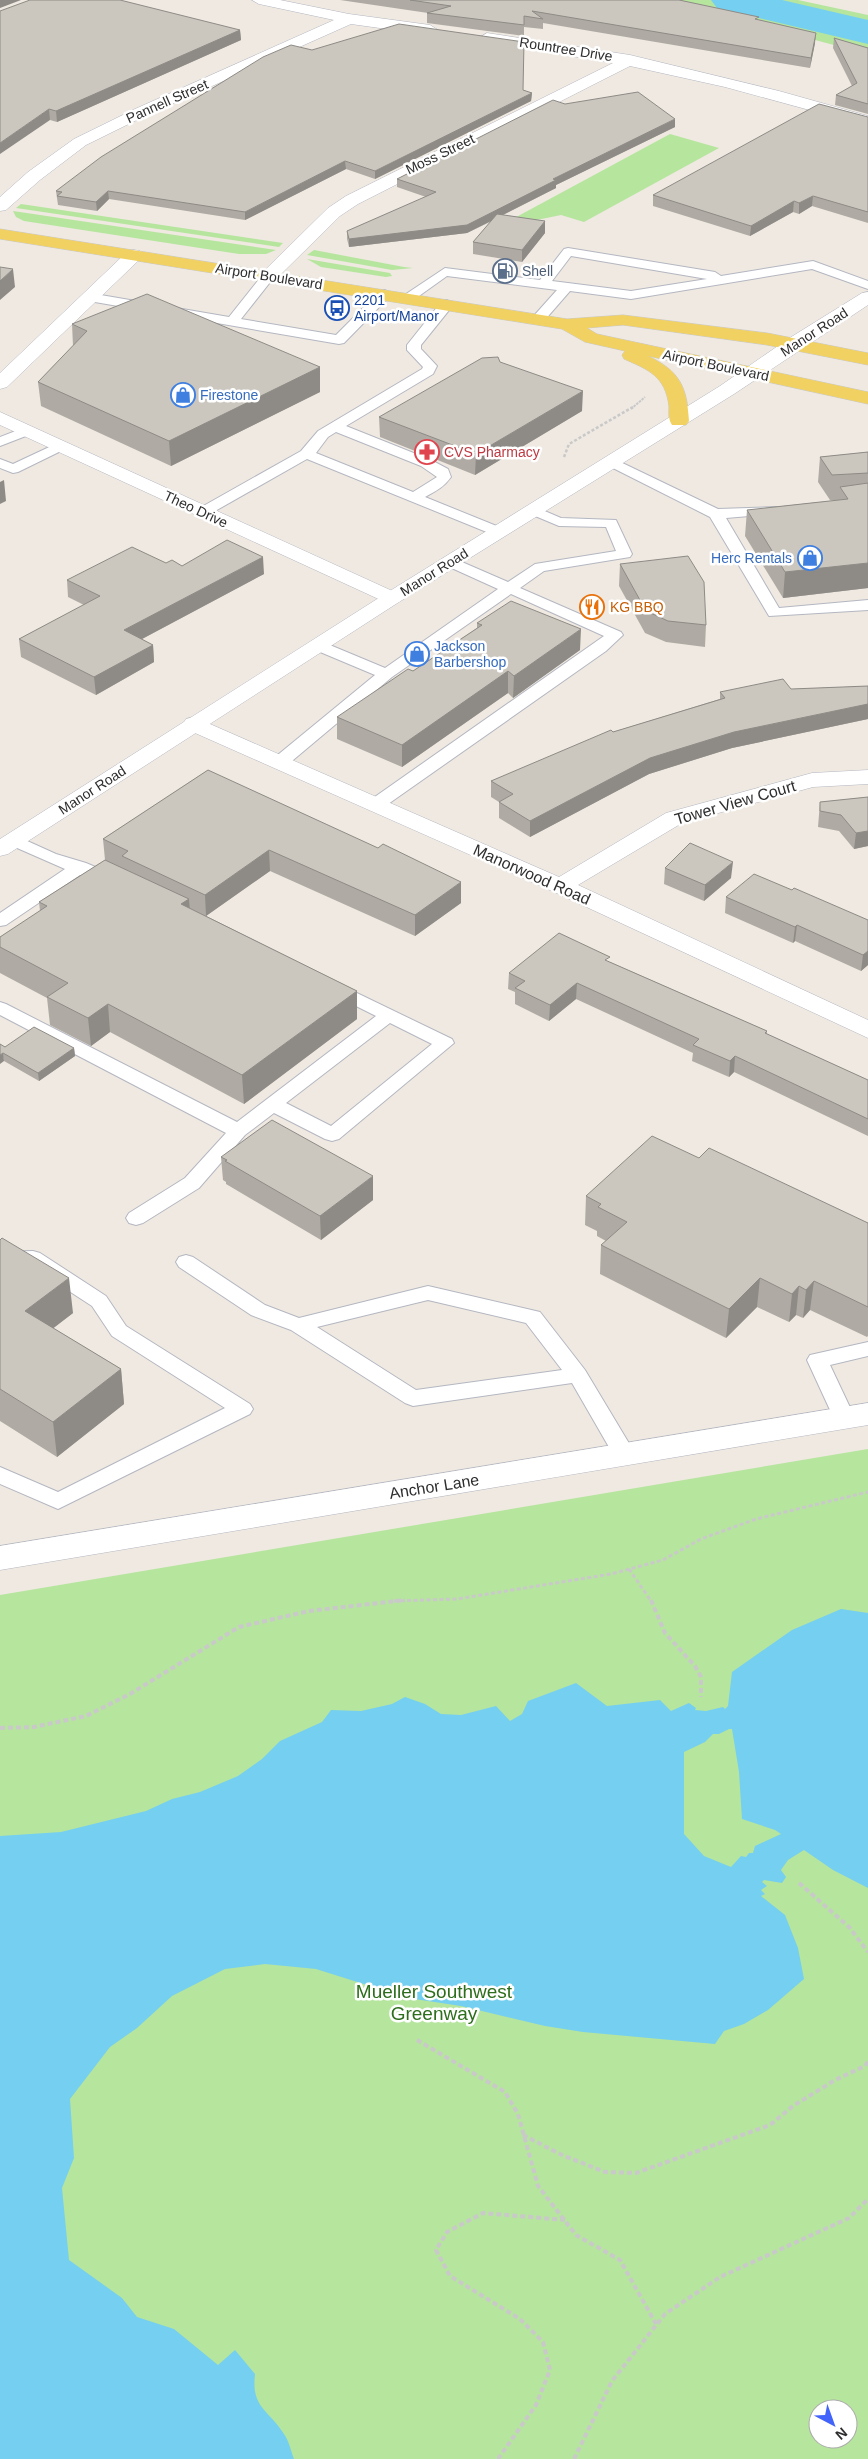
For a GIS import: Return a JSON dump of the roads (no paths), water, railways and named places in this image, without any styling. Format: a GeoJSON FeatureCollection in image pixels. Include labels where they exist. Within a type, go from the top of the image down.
{"type":"FeatureCollection","features":[{"type":"Feature","properties":{"kind":"main road","name":"Airport Boulevard"},"geometry":{"type":"LineString","coordinates":[[0,234],[567,324],[596,320],[623,320],[794,343],[868,359]]}},
{"type":"Feature","properties":{"kind":"main road","name":"Airport Boulevard"},"geometry":{"type":"LineString","coordinates":[[567,324],[591,338],[868,398]]}},
{"type":"Feature","properties":{"kind":"main road"},"geometry":{"type":"LineString","coordinates":[[591,338],[634,337],[735,348],[761,348],[794,343]]}},
{"type":"Feature","properties":{"kind":"main road"},"geometry":{"type":"LineString","coordinates":[[591,338],[654,365],[671,378],[678,394],[679,421]]}},
{"type":"Feature","properties":{"kind":"main road"},"geometry":{"type":"LineString","coordinates":[[753,373],[822,374],[868,381]]}},
{"type":"Feature","properties":{"kind":"street"},"geometry":{"type":"LineString","coordinates":[[259,0],[349,20],[441,32]]}},
{"type":"Feature","properties":{"kind":"street","name":"Pannell Street"},"geometry":{"type":"LineString","coordinates":[[0,206],[34,176],[80,142],[141,112],[349,20]]}},
{"type":"Feature","properties":{"kind":"street","name":"Rountree Drive"},"geometry":{"type":"LineString","coordinates":[[475,36],[630,60],[722,80],[868,121]]}},
{"type":"Feature","properties":{"kind":"street","name":"Moss Street"},"geometry":{"type":"LineString","coordinates":[[269,276],[334,212],[352,200],[630,60]]}},
{"type":"Feature","properties":{"kind":"street"},"geometry":{"type":"LineString","coordinates":[[0,383],[134,255]]}},
{"type":"Feature","properties":{"kind":"street","name":"Manor Road"},"geometry":{"type":"LineString","coordinates":[[7,845],[392,598],[679,421],[753,373],[794,343],[868,297]]}},
{"type":"Feature","properties":{"kind":"street","name":"Theo Drive"},"geometry":{"type":"LineString","coordinates":[[0,418],[392,598]]}},
{"type":"Feature","properties":{"kind":"street","name":"Manorwood Road"},"geometry":{"type":"LineString","coordinates":[[194,724],[560,886],[868,1030]]}},
{"type":"Feature","properties":{"kind":"street","name":"Tower View Court"},"geometry":{"type":"LineString","coordinates":[[560,886],[674,818],[812,780],[868,777]]}},
{"type":"Feature","properties":{"kind":"street","name":"Anchor Lane"},"geometry":{"type":"LineString","coordinates":[[0,1558],[856,1416]]}},
{"type":"Feature","properties":{"kind":"lane"},"geometry":{"type":"LineString","coordinates":[[544,284],[568,252],[732,279]]}},
{"type":"Feature","properties":{"kind":"lane"},"geometry":{"type":"LineString","coordinates":[[408,298],[445,272],[631,295],[813,266],[868,286]]}},
{"type":"Feature","properties":{"kind":"lane"},"geometry":{"type":"LineString","coordinates":[[232,322],[269,276]]}},
{"type":"Feature","properties":{"kind":"lane"},"geometry":{"type":"LineString","coordinates":[[538,319],[567,287]]}},
{"type":"Feature","properties":{"kind":"lane"},"geometry":{"type":"LineString","coordinates":[[89,297],[339,340],[385,294]]}},
{"type":"Feature","properties":{"kind":"lane"},"geometry":{"type":"LineString","coordinates":[[203,512],[306,454],[316,445],[317,439],[428,371],[430,366],[414,350],[414,345],[446,304]]}},
{"type":"Feature","properties":{"kind":"lane"},"geometry":{"type":"LineString","coordinates":[[335,427],[426,463],[443,472],[444,477],[438,484],[413,498]]}},
{"type":"Feature","properties":{"kind":"lane"},"geometry":{"type":"LineString","coordinates":[[0,442],[26,431]]}},
{"type":"Feature","properties":{"kind":"lane"},"geometry":{"type":"LineString","coordinates":[[0,463],[13,469],[60,446]]}},
{"type":"Feature","properties":{"kind":"lane"},"geometry":{"type":"LineString","coordinates":[[306,454],[499,532]]}},
{"type":"Feature","properties":{"kind":"lane"},"geometry":{"type":"LineString","coordinates":[[612,462],[716,514],[783,509]]}},
{"type":"Feature","properties":{"kind":"lane"},"geometry":{"type":"LineString","coordinates":[[280,762],[386,674],[540,567],[625,554],[611,523],[559,522],[533,510]]}},
{"type":"Feature","properties":{"kind":"lane"},"geometry":{"type":"LineString","coordinates":[[716,514],[774,613],[868,604]]}},
{"type":"Feature","properties":{"kind":"lane"},"geometry":{"type":"LineString","coordinates":[[376,804],[600,648],[615,635],[450,562]]}},
{"type":"Feature","properties":{"kind":"lane"},"geometry":{"type":"LineString","coordinates":[[319,646],[386,674]]}},
{"type":"Feature","properties":{"kind":"lane"},"geometry":{"type":"LineString","coordinates":[[7,845],[80,867],[125,886]]}},
{"type":"Feature","properties":{"kind":"lane"},"geometry":{"type":"LineString","coordinates":[[0,921],[80,867]]}},
{"type":"Feature","properties":{"kind":"lane"},"geometry":{"type":"LineString","coordinates":[[273,1104],[332,1135],[446,1043],[319,981]]}},
{"type":"Feature","properties":{"kind":"lane"},"geometry":{"type":"LineString","coordinates":[[0,1008],[238,1131]]}},
{"type":"Feature","properties":{"kind":"lane"},"geometry":{"type":"LineString","coordinates":[[136,1218],[192,1183],[238,1131],[389,1016]]}},
{"type":"Feature","properties":{"kind":"lane"},"geometry":{"type":"LineString","coordinates":[[0,1259],[33,1258],[99,1302],[119,1331],[242,1409],[58,1501],[0,1475]]}},
{"type":"Feature","properties":{"kind":"lane"},"geometry":{"type":"LineString","coordinates":[[186,1262],[258,1310],[298,1326],[413,1398],[578,1375]]}},
{"type":"Feature","properties":{"kind":"lane"},"geometry":{"type":"LineString","coordinates":[[298,1326],[428,1293],[533,1317],[578,1375],[625,1455]]}},
{"type":"Feature","properties":{"kind":"lane"},"geometry":{"type":"LineString","coordinates":[[856,1416],[817,1360],[868,1349]]}},
{"type":"Feature","properties":{"kind":"water"},"geometry":{"type":"Polygon","coordinates":[[[841,1609],[868,1613],[868,1888],[833,1870],[804,1850],[788,1860],[781,1870],[786,1877],[782,1883],[764,1880],[762,1882],[767,1886],[761,1890],[765,1894],[761,1896],[785,1915],[798,1948],[804,1979],[768,2010],[744,2024],[724,2031],[715,2044],[583,2032],[545,2026],[461,2006],[408,1998],[316,1969],[265,1964],[225,1969],[172,1996],[137,2028],[110,2047],[70,2099],[74,2158],[62,2188],[69,2260],[122,2298],[137,2317],[174,2329],[218,2365],[235,2350],[255,2374],[254,2385],[258,2401],[286,2437],[294,2459],[0,2459],[0,1836],[61,1832],[146,1811],[172,1799],[200,1792],[238,1776],[262,1759],[280,1741],[322,1722],[331,1710],[361,1711],[392,1704],[405,1697],[425,1704],[441,1714],[461,1715],[496,1706],[510,1721],[522,1714],[528,1701],[576,1683],[607,1706],[660,1700],[671,1711],[689,1703],[696,1708],[695,1710],[706,1711],[723,1707],[725,1709],[728,1706],[732,1672],[792,1630],[841,1609]],[[732,1729],[719,1734],[713,1734],[705,1742],[684,1752],[684,1834],[704,1856],[731,1867],[741,1856],[746,1857],[749,1853],[753,1853],[755,1846],[781,1834],[775,1830],[742,1819],[739,1772],[732,1729]]]}},
{"type":"Feature","properties":{"kind":"waterway"},"geometry":{"type":"LineString","coordinates":[[731,0],[868,32]]}},
{"type":"Feature","properties":{"kind":"place","name":"Shell"},"geometry":{"type":"Point","coordinates":[505,271]}},
{"type":"Feature","properties":{"kind":"place","name":"2201 Airport/Manor"},"geometry":{"type":"Point","coordinates":[337,308]}},
{"type":"Feature","properties":{"kind":"place","name":"Firestone"},"geometry":{"type":"Point","coordinates":[183,395]}},
{"type":"Feature","properties":{"kind":"place","name":"CVS Pharmacy"},"geometry":{"type":"Point","coordinates":[427,452]}},
{"type":"Feature","properties":{"kind":"place","name":"Herc Rentals"},"geometry":{"type":"Point","coordinates":[810,558]}},
{"type":"Feature","properties":{"kind":"place","name":"KG BBQ"},"geometry":{"type":"Point","coordinates":[592,607]}},
{"type":"Feature","properties":{"kind":"place","name":"Jackson Barbershop"},"geometry":{"type":"Point","coordinates":[417,654]}},
{"type":"Feature","properties":{"kind":"park label","name":"Mueller Southwest Greenway"},"geometry":{"type":"Point","coordinates":[434,2002]}}]}
